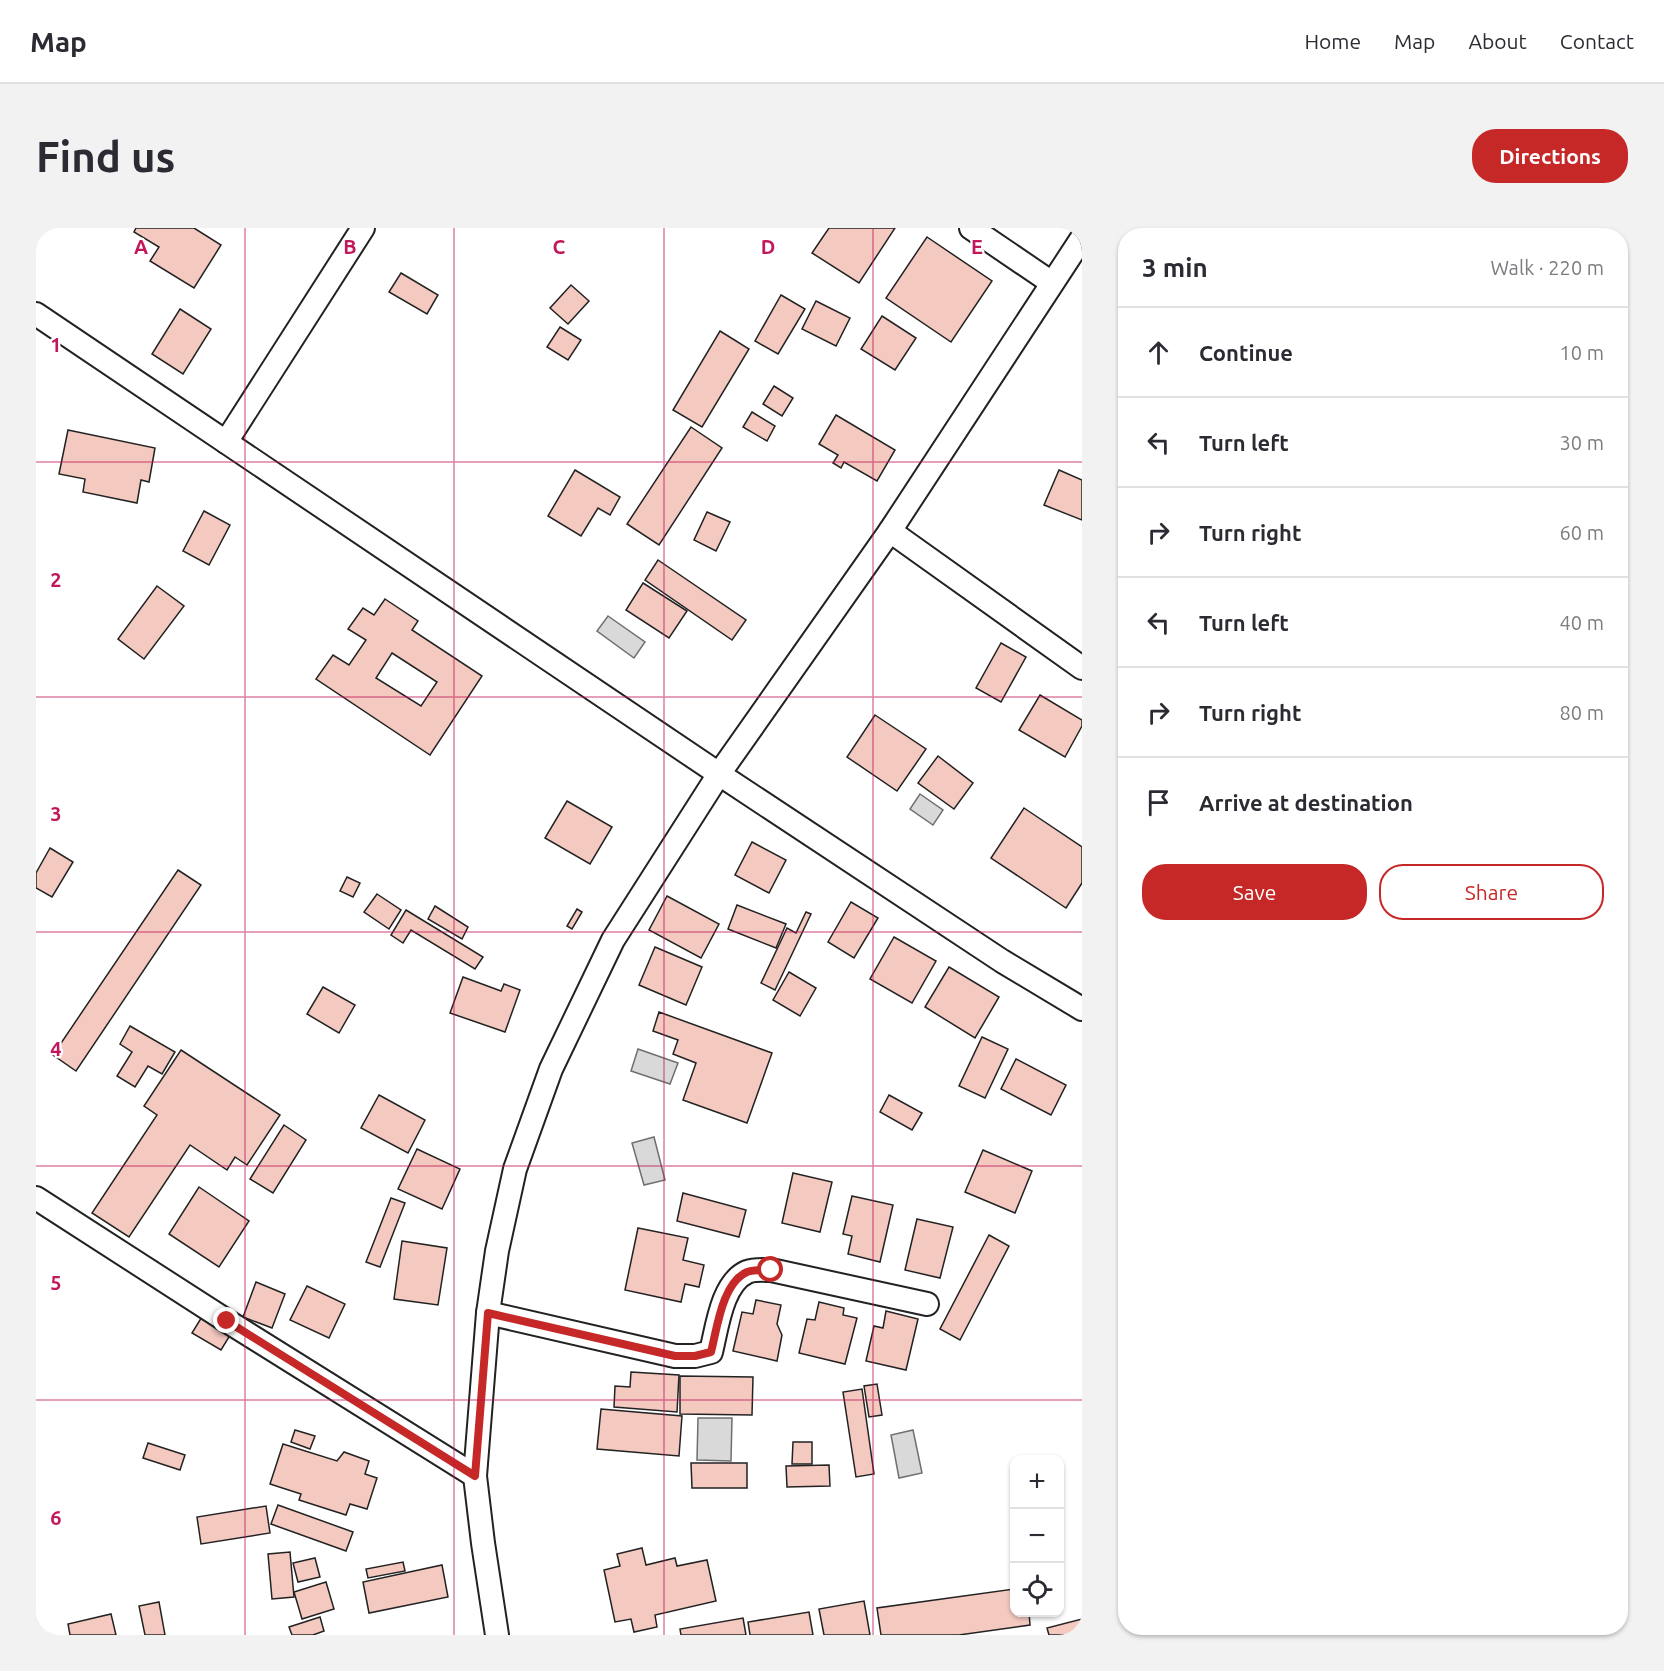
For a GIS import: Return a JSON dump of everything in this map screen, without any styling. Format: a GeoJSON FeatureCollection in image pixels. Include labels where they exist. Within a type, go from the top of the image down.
{"type":"FeatureCollection","features":[{"type":"Feature","properties":{"kind":"street"},"geometry":{"type":"LineString","coordinates":[[226,442],[363,228]]}},
{"type":"Feature","properties":{"kind":"street"},"geometry":{"type":"LineString","coordinates":[[971,228],[1052,283]]}},
{"type":"Feature","properties":{"kind":"street"},"geometry":{"type":"LineString","coordinates":[[498,1635],[475,1476],[488,1313],[497,1251],[515,1169],[551,1068],[613,940],[719,774],[890,531],[1082,238]]}},
{"type":"Feature","properties":{"kind":"street"},"geometry":{"type":"LineString","coordinates":[[36,314],[719,774],[993,954],[1082,1009]]}},
{"type":"Feature","properties":{"kind":"street"},"geometry":{"type":"LineString","coordinates":[[890,531],[1082,669]]}},
{"type":"Feature","properties":{"kind":"street"},"geometry":{"type":"LineString","coordinates":[[36,1198],[475,1476]]}},
{"type":"Feature","properties":{"kind":"street"},"geometry":{"type":"LineString","coordinates":[[488,1313],[675,1356],[695,1356],[711,1352],[726,1296],[736,1280],[748,1271],[771,1270],[927,1304]]}},
{"type":"Feature","properties":{"kind":"shaded area"},"geometry":{"type":"Polygon","coordinates":[[[608,616],[645,642],[634,658],[597,631],[608,616]]]}},
{"type":"Feature","properties":{"kind":"shaded area"},"geometry":{"type":"Polygon","coordinates":[[[920,794],[943,810],[933,825],[910,809],[920,794]]]}},
{"type":"Feature","properties":{"kind":"shaded area"},"geometry":{"type":"Polygon","coordinates":[[[638,1049],[678,1063],[670,1084],[631,1071],[638,1049]]]}},
{"type":"Feature","properties":{"kind":"shaded area"},"geometry":{"type":"Polygon","coordinates":[[[654,1137],[665,1180],[644,1185],[632,1143],[654,1137]]]}},
{"type":"Feature","properties":{"kind":"shaded area"},"geometry":{"type":"Polygon","coordinates":[[[698,1418],[732,1418],[731,1461],[697,1460],[698,1418]]]}},
{"type":"Feature","properties":{"kind":"shaded area"},"geometry":{"type":"Polygon","coordinates":[[[913,1430],[922,1473],[899,1478],[891,1435],[913,1430]]]}},
{"type":"Feature","properties":{"kind":"building"},"geometry":{"type":"Polygon","coordinates":[[[136,228],[194,228],[221,245],[194,288],[150,261],[159,247],[134,232],[136,228]]]}},
{"type":"Feature","properties":{"kind":"building"},"geometry":{"type":"Polygon","coordinates":[[[829,228],[895,228],[859,283],[812,253],[829,228]]]}},
{"type":"Feature","properties":{"kind":"building"},"geometry":{"type":"Polygon","coordinates":[[[927,237],[992,281],[951,342],[886,298],[927,237]]]}},
{"type":"Feature","properties":{"kind":"building"},"geometry":{"type":"Polygon","coordinates":[[[401,273],[438,295],[427,314],[389,292],[401,273]]]}},
{"type":"Feature","properties":{"kind":"building"},"geometry":{"type":"Polygon","coordinates":[[[571,285],[589,301],[568,324],[550,308],[571,285]]]}},
{"type":"Feature","properties":{"kind":"building"},"geometry":{"type":"Polygon","coordinates":[[[781,295],[805,309],[778,354],[755,341],[781,295]]]}},
{"type":"Feature","properties":{"kind":"building"},"geometry":{"type":"Polygon","coordinates":[[[816,301],[850,318],[836,346],[802,329],[816,301]]]}},
{"type":"Feature","properties":{"kind":"building"},"geometry":{"type":"Polygon","coordinates":[[[180,309],[211,329],[183,374],[152,354],[180,309]]]}},
{"type":"Feature","properties":{"kind":"building"},"geometry":{"type":"Polygon","coordinates":[[[882,316],[916,338],[895,370],[861,349],[882,316]]]}},
{"type":"Feature","properties":{"kind":"building"},"geometry":{"type":"Polygon","coordinates":[[[560,327],[581,340],[568,360],[547,347],[560,327]]]}},
{"type":"Feature","properties":{"kind":"building"},"geometry":{"type":"Polygon","coordinates":[[[720,331],[749,349],[702,427],[673,410],[720,331]]]}},
{"type":"Feature","properties":{"kind":"building"},"geometry":{"type":"Polygon","coordinates":[[[774,386],[793,398],[782,416],[763,404],[774,386]]]}},
{"type":"Feature","properties":{"kind":"building"},"geometry":{"type":"Polygon","coordinates":[[[752,412],[775,426],[767,441],[743,427],[752,412]]]}},
{"type":"Feature","properties":{"kind":"building"},"geometry":{"type":"Polygon","coordinates":[[[836,415],[895,450],[877,481],[844,462],[841,468],[833,463],[838,455],[819,444],[836,415]]]}},
{"type":"Feature","properties":{"kind":"building"},"geometry":{"type":"Polygon","coordinates":[[[691,427],[722,448],[659,545],[627,524],[691,427]]]}},
{"type":"Feature","properties":{"kind":"building"},"geometry":{"type":"Polygon","coordinates":[[[68,430],[155,448],[149,482],[141,480],[137,503],[83,492],[85,479],[59,474],[68,430]]]}},
{"type":"Feature","properties":{"kind":"building"},"geometry":{"type":"Polygon","coordinates":[[[575,470],[620,497],[610,515],[598,508],[581,536],[548,516],[575,470]]]}},
{"type":"Feature","properties":{"kind":"building"},"geometry":{"type":"Polygon","coordinates":[[[1059,470],[1082,480],[1082,520],[1044,505],[1059,470]]]}},
{"type":"Feature","properties":{"kind":"building"},"geometry":{"type":"Polygon","coordinates":[[[204,511],[230,525],[209,565],[183,551],[204,511]]]}},
{"type":"Feature","properties":{"kind":"building"},"geometry":{"type":"Polygon","coordinates":[[[707,512],[730,522],[716,551],[694,540],[707,512]]]}},
{"type":"Feature","properties":{"kind":"building"},"geometry":{"type":"Polygon","coordinates":[[[658,560],[746,620],[732,640],[645,580],[658,560]]]}},
{"type":"Feature","properties":{"kind":"building"},"geometry":{"type":"Polygon","coordinates":[[[643,583],[687,611],[669,638],[626,610],[643,583]]]}},
{"type":"Feature","properties":{"kind":"building"},"geometry":{"type":"Polygon","coordinates":[[[157,586],[184,606],[144,659],[118,639],[157,586]]]}},
{"type":"Feature","properties":{"kind":"building"},"geometry":{"type":"Polygon","coordinates":[[[385,599],[418,621],[412,630],[482,676],[430,755],[316,679],[333,655],[349,665],[366,640],[348,629],[363,608],[374,615],[385,599]],[[392,653],[376,678],[421,706],[437,682],[392,653]]]}},
{"type":"Feature","properties":{"kind":"building"},"geometry":{"type":"Polygon","coordinates":[[[1001,643],[1026,657],[1001,702],[976,688],[1001,643]]]}},
{"type":"Feature","properties":{"kind":"building"},"geometry":{"type":"Polygon","coordinates":[[[1040,695],[1082,720],[1082,726],[1065,757],[1019,730],[1040,695]]]}},
{"type":"Feature","properties":{"kind":"building"},"geometry":{"type":"Polygon","coordinates":[[[875,715],[926,749],[897,791],[847,757],[875,715]]]}},
{"type":"Feature","properties":{"kind":"building"},"geometry":{"type":"Polygon","coordinates":[[[938,756],[973,783],[954,809],[918,783],[938,756]]]}},
{"type":"Feature","properties":{"kind":"building"},"geometry":{"type":"Polygon","coordinates":[[[567,801],[612,827],[590,864],[545,838],[567,801]]]}},
{"type":"Feature","properties":{"kind":"building"},"geometry":{"type":"Polygon","coordinates":[[[1024,808],[1082,847],[1082,883],[1066,908],[991,858],[1024,808]]]}},
{"type":"Feature","properties":{"kind":"building"},"geometry":{"type":"Polygon","coordinates":[[[752,842],[786,860],[769,893],[735,875],[752,842]]]}},
{"type":"Feature","properties":{"kind":"building"},"geometry":{"type":"Polygon","coordinates":[[[50,848],[73,862],[52,897],[36,888],[36,873],[50,848]]]}},
{"type":"Feature","properties":{"kind":"building"},"geometry":{"type":"Polygon","coordinates":[[[178,870],[201,885],[76,1071],[53,1055],[178,870]]]}},
{"type":"Feature","properties":{"kind":"building"},"geometry":{"type":"Polygon","coordinates":[[[347,877],[360,883],[353,897],[340,891],[347,877]]]}},
{"type":"Feature","properties":{"kind":"building"},"geometry":{"type":"Polygon","coordinates":[[[377,894],[401,910],[389,929],[364,912],[377,894]]]}},
{"type":"Feature","properties":{"kind":"building"},"geometry":{"type":"Polygon","coordinates":[[[667,896],[719,924],[701,958],[649,930],[667,896]]]}},
{"type":"Feature","properties":{"kind":"building"},"geometry":{"type":"Polygon","coordinates":[[[851,902],[878,918],[854,958],[828,942],[851,902]]]}},
{"type":"Feature","properties":{"kind":"building"},"geometry":{"type":"Polygon","coordinates":[[[737,905],[786,924],[776,948],[728,929],[737,905]]]}},
{"type":"Feature","properties":{"kind":"building"},"geometry":{"type":"Polygon","coordinates":[[[435,906],[468,927],[462,939],[428,919],[435,906]]]}},
{"type":"Feature","properties":{"kind":"building"},"geometry":{"type":"Polygon","coordinates":[[[577,909],[582,912],[572,929],[567,926],[577,909]]]}},
{"type":"Feature","properties":{"kind":"building"},"geometry":{"type":"Polygon","coordinates":[[[406,910],[483,957],[475,969],[411,930],[403,943],[391,935],[406,910]]]}},
{"type":"Feature","properties":{"kind":"building"},"geometry":{"type":"Polygon","coordinates":[[[806,912],[811,914],[775,990],[761,983],[787,928],[796,933],[806,912]]]}},
{"type":"Feature","properties":{"kind":"building"},"geometry":{"type":"Polygon","coordinates":[[[894,937],[936,961],[912,1003],[870,979],[894,937]]]}},
{"type":"Feature","properties":{"kind":"building"},"geometry":{"type":"Polygon","coordinates":[[[655,947],[702,967],[686,1005],[639,985],[655,947]]]}},
{"type":"Feature","properties":{"kind":"building"},"geometry":{"type":"Polygon","coordinates":[[[949,967],[999,997],[975,1038],[925,1007],[949,967]]]}},
{"type":"Feature","properties":{"kind":"building"},"geometry":{"type":"Polygon","coordinates":[[[789,972],[816,988],[800,1016],[773,1000],[789,972]]]}},
{"type":"Feature","properties":{"kind":"building"},"geometry":{"type":"Polygon","coordinates":[[[463,977],[501,991],[504,984],[520,990],[505,1032],[450,1013],[463,977]]]}},
{"type":"Feature","properties":{"kind":"building"},"geometry":{"type":"Polygon","coordinates":[[[323,987],[355,1005],[339,1033],[307,1014],[323,987]]]}},
{"type":"Feature","properties":{"kind":"building"},"geometry":{"type":"Polygon","coordinates":[[[659,1012],[772,1053],[747,1123],[683,1100],[696,1063],[673,1054],[678,1040],[653,1031],[659,1012]]]}},
{"type":"Feature","properties":{"kind":"building"},"geometry":{"type":"Polygon","coordinates":[[[130,1026],[175,1052],[162,1074],[148,1066],[135,1087],[117,1076],[132,1052],[120,1044],[130,1026]]]}},
{"type":"Feature","properties":{"kind":"building"},"geometry":{"type":"Polygon","coordinates":[[[982,1037],[1008,1049],[985,1098],[959,1086],[982,1037]]]}},
{"type":"Feature","properties":{"kind":"building"},"geometry":{"type":"Polygon","coordinates":[[[181,1050],[280,1115],[247,1165],[235,1157],[227,1170],[190,1145],[129,1237],[92,1213],[157,1115],[144,1106],[181,1050]]]}},
{"type":"Feature","properties":{"kind":"building"},"geometry":{"type":"Polygon","coordinates":[[[1016,1059],[1066,1085],[1051,1115],[1001,1089],[1016,1059]]]}},
{"type":"Feature","properties":{"kind":"building"},"geometry":{"type":"Polygon","coordinates":[[[379,1095],[425,1120],[408,1153],[361,1128],[379,1095]]]}},
{"type":"Feature","properties":{"kind":"building"},"geometry":{"type":"Polygon","coordinates":[[[889,1095],[922,1113],[912,1130],[880,1112],[889,1095]]]}},
{"type":"Feature","properties":{"kind":"building"},"geometry":{"type":"Polygon","coordinates":[[[284,1125],[306,1140],[273,1193],[250,1179],[284,1125]]]}},
{"type":"Feature","properties":{"kind":"building"},"geometry":{"type":"Polygon","coordinates":[[[417,1149],[460,1169],[442,1209],[398,1189],[417,1149]]]}},
{"type":"Feature","properties":{"kind":"building"},"geometry":{"type":"Polygon","coordinates":[[[983,1150],[1032,1171],[1015,1213],[965,1192],[983,1150]]]}},
{"type":"Feature","properties":{"kind":"building"},"geometry":{"type":"Polygon","coordinates":[[[793,1173],[832,1182],[820,1232],[782,1223],[793,1173]]]}},
{"type":"Feature","properties":{"kind":"building"},"geometry":{"type":"Polygon","coordinates":[[[199,1187],[249,1221],[219,1267],[169,1234],[199,1187]]]}},
{"type":"Feature","properties":{"kind":"building"},"geometry":{"type":"Polygon","coordinates":[[[683,1193],[746,1210],[739,1237],[677,1221],[683,1193]]]}},
{"type":"Feature","properties":{"kind":"building"},"geometry":{"type":"Polygon","coordinates":[[[852,1196],[893,1205],[880,1262],[848,1254],[852,1236],[843,1234],[852,1196]]]}},
{"type":"Feature","properties":{"kind":"building"},"geometry":{"type":"Polygon","coordinates":[[[391,1198],[405,1203],[380,1267],[366,1262],[391,1198]]]}},
{"type":"Feature","properties":{"kind":"building"},"geometry":{"type":"Polygon","coordinates":[[[917,1219],[953,1227],[940,1278],[905,1270],[917,1219]]]}},
{"type":"Feature","properties":{"kind":"building"},"geometry":{"type":"Polygon","coordinates":[[[638,1228],[688,1238],[683,1260],[704,1265],[699,1287],[685,1284],[681,1302],[625,1290],[638,1228]]]}},
{"type":"Feature","properties":{"kind":"building"},"geometry":{"type":"Polygon","coordinates":[[[989,1235],[1009,1246],[960,1340],[940,1329],[989,1235]]]}},
{"type":"Feature","properties":{"kind":"building"},"geometry":{"type":"Polygon","coordinates":[[[402,1241],[447,1248],[438,1305],[394,1299],[402,1241]]]}},
{"type":"Feature","properties":{"kind":"building"},"geometry":{"type":"Polygon","coordinates":[[[256,1282],[285,1294],[272,1328],[243,1317],[256,1282]]]}},
{"type":"Feature","properties":{"kind":"building"},"geometry":{"type":"Polygon","coordinates":[[[307,1286],[345,1304],[329,1338],[290,1320],[307,1286]]]}},
{"type":"Feature","properties":{"kind":"building"},"geometry":{"type":"Polygon","coordinates":[[[756,1300],[781,1305],[777,1324],[782,1335],[777,1361],[733,1351],[742,1312],[753,1314],[756,1300]]]}},
{"type":"Feature","properties":{"kind":"building"},"geometry":{"type":"Polygon","coordinates":[[[819,1302],[844,1308],[843,1315],[857,1318],[845,1364],[799,1353],[807,1319],[815,1320],[819,1302]]]}},
{"type":"Feature","properties":{"kind":"building"},"geometry":{"type":"Polygon","coordinates":[[[886,1311],[918,1319],[906,1370],[866,1361],[874,1326],[883,1328],[886,1311]]]}},
{"type":"Feature","properties":{"kind":"building"},"geometry":{"type":"Polygon","coordinates":[[[203,1315],[232,1332],[221,1350],[192,1333],[203,1315]]]}},
{"type":"Feature","properties":{"kind":"building"},"geometry":{"type":"Polygon","coordinates":[[[631,1372],[679,1375],[677,1412],[614,1407],[615,1386],[630,1387],[631,1372]]]}},
{"type":"Feature","properties":{"kind":"building"},"geometry":{"type":"Polygon","coordinates":[[[680,1376],[753,1377],[752,1415],[680,1414],[680,1376]]]}},
{"type":"Feature","properties":{"kind":"building"},"geometry":{"type":"Polygon","coordinates":[[[877,1384],[882,1415],[869,1417],[864,1386],[877,1384]]]}},
{"type":"Feature","properties":{"kind":"building"},"geometry":{"type":"Polygon","coordinates":[[[862,1389],[874,1474],[856,1477],[843,1392],[862,1389]]]}},
{"type":"Feature","properties":{"kind":"building"},"geometry":{"type":"Polygon","coordinates":[[[601,1409],[682,1416],[679,1456],[597,1449],[601,1409]]]}},
{"type":"Feature","properties":{"kind":"building"},"geometry":{"type":"Polygon","coordinates":[[[295,1430],[315,1436],[310,1449],[291,1442],[295,1430]]]}},
{"type":"Feature","properties":{"kind":"building"},"geometry":{"type":"Polygon","coordinates":[[[793,1442],[812,1442],[812,1464],[792,1464],[793,1442]]]}},
{"type":"Feature","properties":{"kind":"building"},"geometry":{"type":"Polygon","coordinates":[[[148,1443],[185,1455],[180,1470],[143,1458],[148,1443]]]}},
{"type":"Feature","properties":{"kind":"building"},"geometry":{"type":"Polygon","coordinates":[[[283,1444],[337,1461],[344,1452],[369,1461],[365,1474],[377,1478],[367,1509],[350,1504],[346,1515],[299,1500],[301,1494],[270,1484],[283,1444]]]}},
{"type":"Feature","properties":{"kind":"building"},"geometry":{"type":"Polygon","coordinates":[[[691,1463],[747,1463],[747,1488],[692,1488],[691,1463]]]}},
{"type":"Feature","properties":{"kind":"building"},"geometry":{"type":"Polygon","coordinates":[[[829,1465],[830,1486],[787,1487],[786,1466],[829,1465]]]}},
{"type":"Feature","properties":{"kind":"building"},"geometry":{"type":"Polygon","coordinates":[[[278,1505],[353,1532],[346,1551],[271,1524],[278,1505]]]}},
{"type":"Feature","properties":{"kind":"building"},"geometry":{"type":"Polygon","coordinates":[[[266,1506],[270,1533],[201,1544],[197,1517],[266,1506]]]}},
{"type":"Feature","properties":{"kind":"building"},"geometry":{"type":"Polygon","coordinates":[[[642,1548],[646,1565],[675,1558],[677,1566],[707,1560],[716,1601],[655,1615],[657,1627],[634,1632],[631,1619],[615,1622],[604,1570],[620,1566],[617,1554],[642,1548]]]}},
{"type":"Feature","properties":{"kind":"building"},"geometry":{"type":"Polygon","coordinates":[[[290,1552],[294,1597],[272,1599],[268,1554],[290,1552]]]}},
{"type":"Feature","properties":{"kind":"building"},"geometry":{"type":"Polygon","coordinates":[[[315,1558],[320,1577],[298,1582],[293,1563],[315,1558]]]}},
{"type":"Feature","properties":{"kind":"building"},"geometry":{"type":"Polygon","coordinates":[[[403,1562],[405,1571],[368,1578],[366,1569],[403,1562]]]}},
{"type":"Feature","properties":{"kind":"building"},"geometry":{"type":"Polygon","coordinates":[[[442,1565],[448,1597],[369,1613],[363,1582],[442,1565]]]}},
{"type":"Feature","properties":{"kind":"building"},"geometry":{"type":"Polygon","coordinates":[[[326,1582],[334,1609],[302,1619],[294,1592],[326,1582]]]}},
{"type":"Feature","properties":{"kind":"building"},"geometry":{"type":"Polygon","coordinates":[[[1010,1590],[1010,1617],[1029,1617],[1030,1625],[959,1635],[881,1635],[877,1608],[1010,1590]]]}},
{"type":"Feature","properties":{"kind":"building"},"geometry":{"type":"Polygon","coordinates":[[[864,1601],[870,1635],[824,1635],[819,1609],[864,1601]]]}},
{"type":"Feature","properties":{"kind":"building"},"geometry":{"type":"Polygon","coordinates":[[[159,1602],[165,1635],[145,1635],[139,1606],[159,1602]]]}},
{"type":"Feature","properties":{"kind":"building"},"geometry":{"type":"Polygon","coordinates":[[[809,1612],[813,1635],[750,1635],[748,1622],[809,1612]]]}},
{"type":"Feature","properties":{"kind":"building"},"geometry":{"type":"Polygon","coordinates":[[[111,1614],[116,1635],[70,1635],[68,1624],[111,1614]]]}},
{"type":"Feature","properties":{"kind":"building"},"geometry":{"type":"Polygon","coordinates":[[[320,1617],[324,1631],[313,1635],[292,1635],[289,1627],[320,1617]]]}},
{"type":"Feature","properties":{"kind":"building"},"geometry":{"type":"Polygon","coordinates":[[[743,1618],[746,1635],[681,1635],[680,1629],[743,1618]]]}},
{"type":"Feature","properties":{"kind":"building"},"geometry":{"type":"Polygon","coordinates":[[[1082,1619],[1082,1635],[1049,1635],[1047,1628],[1082,1619]]]}},
{"type":"Feature","properties":{"kind":"route"},"geometry":{"type":"LineString","coordinates":[[227,1321],[475,1476],[488,1313],[675,1356],[695,1356],[711,1352],[726,1296],[736,1280],[748,1271],[771,1270]]}}]}
